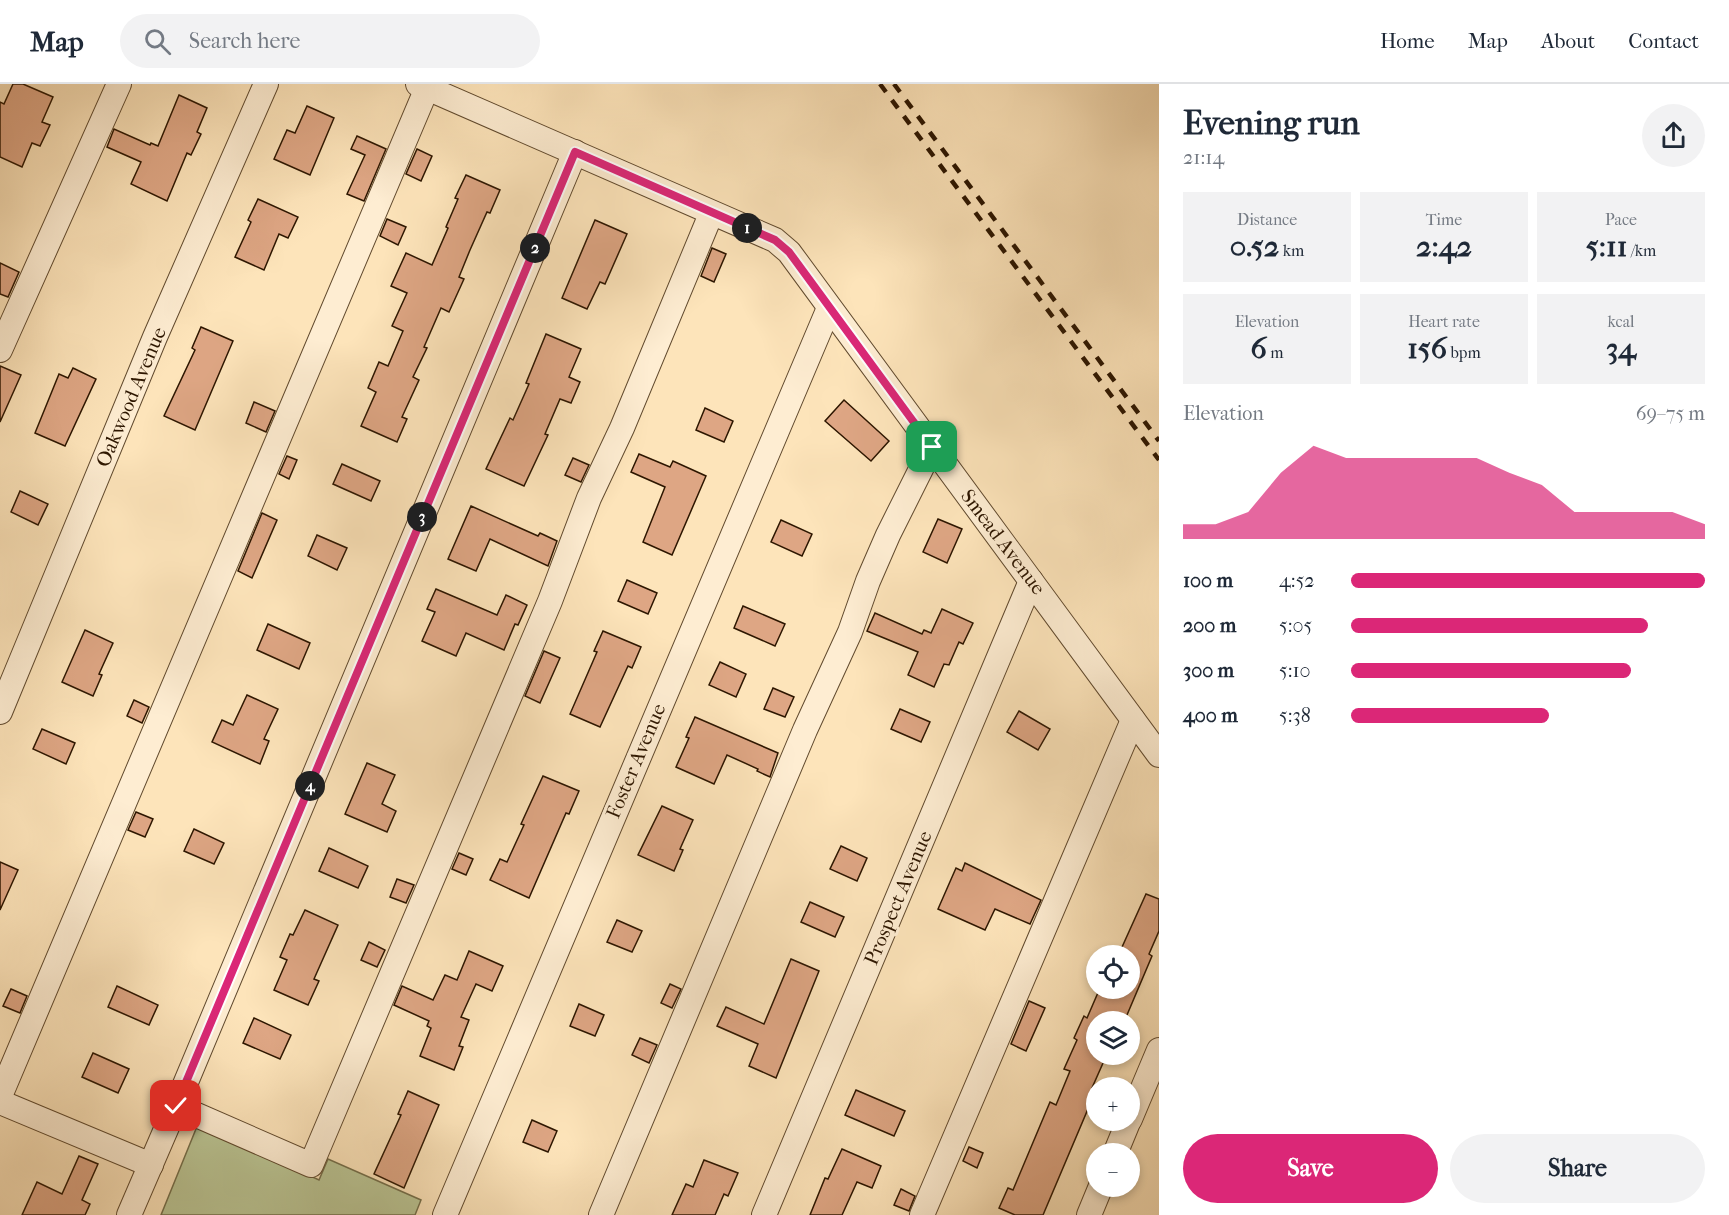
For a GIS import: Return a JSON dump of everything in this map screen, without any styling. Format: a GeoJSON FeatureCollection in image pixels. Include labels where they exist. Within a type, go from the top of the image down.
{"type":"FeatureCollection","features":[{"type":"Feature","properties":{"kind":"street"},"geometry":{"type":"LineString","coordinates":[[0,350],[119,84]]}},
{"type":"Feature","properties":{"kind":"street","name":"Oakwood Avenue"},"geometry":{"type":"LineString","coordinates":[[0,712],[155,336],[266,84]]}},
{"type":"Feature","properties":{"kind":"street"},"geometry":{"type":"LineString","coordinates":[[0,1096],[422,86]]}},
{"type":"Feature","properties":{"kind":"street","name":"Smead Avenue"},"geometry":{"type":"LineString","coordinates":[[422,86],[775,240],[789,252],[1159,755]]}},
{"type":"Feature","properties":{"kind":"street"},"geometry":{"type":"LineString","coordinates":[[129,1215],[575,152]]}},
{"type":"Feature","properties":{"kind":"street"},"geometry":{"type":"LineString","coordinates":[[176,1106],[311,1165],[550,602],[589,498],[622,428],[711,214]]}},
{"type":"Feature","properties":{"kind":"street","name":"Foster Avenue"},"geometry":{"type":"LineString","coordinates":[[445,1215],[829,308]]}},
{"type":"Feature","properties":{"kind":"street"},"geometry":{"type":"LineString","coordinates":[[601,1215],[805,730],[850,632],[868,581],[932,447]]}},
{"type":"Feature","properties":{"kind":"street","name":"Prospect Avenue"},"geometry":{"type":"LineString","coordinates":[[764,1215],[1031,581]]}},
{"type":"Feature","properties":{"kind":"street"},"geometry":{"type":"LineString","coordinates":[[922,1215],[1133,720]]}},
{"type":"Feature","properties":{"kind":"street"},"geometry":{"type":"LineString","coordinates":[[1140,1094],[1159,1050]]}},
{"type":"Feature","properties":{"kind":"street"},"geometry":{"type":"LineString","coordinates":[[0,1102],[151,1165]]}},
{"type":"Feature","properties":{"kind":"street"},"geometry":{"type":"LineString","coordinates":[[1089,1215],[1096,1197]]}},
{"type":"Feature","properties":{"kind":"green space"},"geometry":{"type":"Polygon","coordinates":[[[198,1124],[319,1180],[328,1159],[421,1200],[415,1215],[161,1215],[198,1124]]]}},
{"type":"Feature","properties":{"kind":"building"},"geometry":{"type":"Polygon","coordinates":[[[13,84],[23,84],[53,97],[42,122],[50,125],[40,146],[32,143],[22,167],[0,157],[0,102],[4,104],[13,84]]]}},
{"type":"Feature","properties":{"kind":"building"},"geometry":{"type":"Polygon","coordinates":[[[179,95],[207,108],[197,132],[201,134],[191,155],[187,153],[167,201],[131,184],[141,162],[107,147],[114,129],[150,145],[151,143],[158,146],[179,95]]]}},
{"type":"Feature","properties":{"kind":"building"},"geometry":{"type":"Polygon","coordinates":[[[307,106],[334,118],[310,175],[274,159],[287,130],[295,133],[307,106]]]}},
{"type":"Feature","properties":{"kind":"building"},"geometry":{"type":"Polygon","coordinates":[[[357,136],[386,149],[364,201],[347,194],[365,155],[351,149],[357,136]]]}},
{"type":"Feature","properties":{"kind":"building"},"geometry":{"type":"Polygon","coordinates":[[[417,149],[432,156],[421,181],[406,174],[417,149]]]}},
{"type":"Feature","properties":{"kind":"building"},"geometry":{"type":"Polygon","coordinates":[[[466,175],[500,190],[470,250],[459,277],[464,279],[449,312],[441,308],[424,347],[427,348],[413,377],[419,380],[402,417],[407,419],[397,442],[361,426],[376,392],[368,388],[379,362],[388,366],[403,331],[392,326],[407,293],[391,286],[406,253],[432,265],[458,199],[455,198],[466,175]]]}},
{"type":"Feature","properties":{"kind":"building"},"geometry":{"type":"Polygon","coordinates":[[[258,199],[298,217],[288,238],[279,234],[264,270],[235,257],[251,222],[248,220],[258,199]]]}},
{"type":"Feature","properties":{"kind":"building"},"geometry":{"type":"Polygon","coordinates":[[[387,219],[406,227],[398,245],[380,236],[387,219]]]}},
{"type":"Feature","properties":{"kind":"building"},"geometry":{"type":"Polygon","coordinates":[[[595,220],[627,234],[605,284],[600,282],[587,309],[562,298],[595,220]]]}},
{"type":"Feature","properties":{"kind":"building"},"geometry":{"type":"Polygon","coordinates":[[[712,248],[726,254],[714,282],[701,276],[712,248]]]}},
{"type":"Feature","properties":{"kind":"building"},"geometry":{"type":"Polygon","coordinates":[[[0,263],[19,272],[8,297],[0,294],[0,263]]]}},
{"type":"Feature","properties":{"kind":"building"},"geometry":{"type":"Polygon","coordinates":[[[201,327],[233,341],[195,430],[164,416],[195,350],[192,348],[201,327]]]}},
{"type":"Feature","properties":{"kind":"building"},"geometry":{"type":"Polygon","coordinates":[[[546,334],[581,349],[569,377],[580,382],[571,403],[560,399],[545,434],[548,435],[524,486],[486,469],[510,418],[513,420],[529,384],[526,383],[546,334]]]}},
{"type":"Feature","properties":{"kind":"building"},"geometry":{"type":"Polygon","coordinates":[[[0,366],[21,375],[0,422],[0,366]]]}},
{"type":"Feature","properties":{"kind":"building"},"geometry":{"type":"Polygon","coordinates":[[[73,368],[96,379],[65,446],[35,433],[59,374],[68,378],[73,368]]]}},
{"type":"Feature","properties":{"kind":"building"},"geometry":{"type":"Polygon","coordinates":[[[844,400],[889,441],[871,461],[825,421],[844,400]]]}},
{"type":"Feature","properties":{"kind":"building"},"geometry":{"type":"Polygon","coordinates":[[[254,402],[275,411],[266,432],[246,423],[254,402]]]}},
{"type":"Feature","properties":{"kind":"building"},"geometry":{"type":"Polygon","coordinates":[[[705,408],[733,421],[724,442],[696,430],[705,408]]]}},
{"type":"Feature","properties":{"kind":"building"},"geometry":{"type":"Polygon","coordinates":[[[639,454],[670,467],[673,461],[706,476],[672,555],[643,542],[665,487],[631,472],[639,454]]]}},
{"type":"Feature","properties":{"kind":"building"},"geometry":{"type":"Polygon","coordinates":[[[287,456],[297,460],[289,479],[279,474],[287,456]]]}},
{"type":"Feature","properties":{"kind":"building"},"geometry":{"type":"Polygon","coordinates":[[[573,458],[589,465],[581,482],[565,475],[573,458]]]}},
{"type":"Feature","properties":{"kind":"building"},"geometry":{"type":"Polygon","coordinates":[[[342,464],[380,481],[371,501],[333,484],[342,464]]]}},
{"type":"Feature","properties":{"kind":"building"},"geometry":{"type":"Polygon","coordinates":[[[20,491],[48,504],[38,525],[11,512],[20,491]]]}},
{"type":"Feature","properties":{"kind":"building"},"geometry":{"type":"Polygon","coordinates":[[[471,506],[538,536],[540,533],[557,541],[548,566],[490,539],[476,571],[448,559],[471,506]]]}},
{"type":"Feature","properties":{"kind":"building"},"geometry":{"type":"Polygon","coordinates":[[[262,513],[277,520],[252,578],[238,571],[262,513]]]}},
{"type":"Feature","properties":{"kind":"building"},"geometry":{"type":"Polygon","coordinates":[[[938,519],[962,529],[947,563],[923,552],[938,519]]]}},
{"type":"Feature","properties":{"kind":"building"},"geometry":{"type":"Polygon","coordinates":[[[781,520],[812,534],[802,556],[771,542],[781,520]]]}},
{"type":"Feature","properties":{"kind":"building"},"geometry":{"type":"Polygon","coordinates":[[[317,535],[347,548],[337,570],[308,556],[317,535]]]}},
{"type":"Feature","properties":{"kind":"building"},"geometry":{"type":"Polygon","coordinates":[[[627,580],[657,593],[648,614],[618,601],[627,580]]]}},
{"type":"Feature","properties":{"kind":"building"},"geometry":{"type":"Polygon","coordinates":[[[436,589],[497,615],[506,595],[527,605],[518,625],[515,624],[504,650],[466,633],[456,656],[422,641],[435,612],[427,609],[436,589]]]}},
{"type":"Feature","properties":{"kind":"building"},"geometry":{"type":"Polygon","coordinates":[[[743,606],[785,624],[775,646],[734,628],[743,606]]]}},
{"type":"Feature","properties":{"kind":"building"},"geometry":{"type":"Polygon","coordinates":[[[942,609],[973,623],[963,644],[959,642],[949,665],[944,664],[934,687],[908,675],[918,652],[867,631],[875,613],[922,634],[924,630],[931,633],[942,609]]]}},
{"type":"Feature","properties":{"kind":"building"},"geometry":{"type":"Polygon","coordinates":[[[268,624],[310,643],[299,669],[257,650],[268,624]]]}},
{"type":"Feature","properties":{"kind":"building"},"geometry":{"type":"Polygon","coordinates":[[[85,630],[113,643],[99,674],[102,675],[93,696],[62,682],[85,630]]]}},
{"type":"Feature","properties":{"kind":"building"},"geometry":{"type":"Polygon","coordinates":[[[603,631],[641,647],[632,668],[628,666],[600,727],[570,714],[597,652],[594,651],[603,631]]]}},
{"type":"Feature","properties":{"kind":"building"},"geometry":{"type":"Polygon","coordinates":[[[544,651],[560,658],[540,703],[525,696],[544,651]]]}},
{"type":"Feature","properties":{"kind":"building"},"geometry":{"type":"Polygon","coordinates":[[[720,662],[746,674],[736,697],[709,685],[720,662]]]}},
{"type":"Feature","properties":{"kind":"building"},"geometry":{"type":"Polygon","coordinates":[[[773,688],[794,697],[785,717],[764,709],[773,688]]]}},
{"type":"Feature","properties":{"kind":"building"},"geometry":{"type":"Polygon","coordinates":[[[247,695],[278,709],[264,739],[269,741],[260,764],[212,742],[222,720],[233,725],[247,695]]]}},
{"type":"Feature","properties":{"kind":"building"},"geometry":{"type":"Polygon","coordinates":[[[134,700],[149,707],[142,723],[127,716],[134,700]]]}},
{"type":"Feature","properties":{"kind":"building"},"geometry":{"type":"Polygon","coordinates":[[[900,709],[930,722],[921,742],[891,729],[900,709]]]}},
{"type":"Feature","properties":{"kind":"building"},"geometry":{"type":"Polygon","coordinates":[[[1019,711],[1050,729],[1038,750],[1007,732],[1019,711]]]}},
{"type":"Feature","properties":{"kind":"building"},"geometry":{"type":"Polygon","coordinates":[[[695,717],[778,753],[770,777],[727,755],[714,784],[676,767],[689,738],[686,737],[695,717]]]}},
{"type":"Feature","properties":{"kind":"building"},"geometry":{"type":"Polygon","coordinates":[[[42,729],[75,743],[66,764],[33,749],[42,729]]]}},
{"type":"Feature","properties":{"kind":"building"},"geometry":{"type":"Polygon","coordinates":[[[367,763],[395,775],[382,804],[396,811],[387,832],[345,814],[367,763]]]}},
{"type":"Feature","properties":{"kind":"building"},"geometry":{"type":"Polygon","coordinates":[[[543,776],[579,791],[569,814],[566,813],[529,898],[490,880],[500,859],[507,862],[543,776]]]}},
{"type":"Feature","properties":{"kind":"building"},"geometry":{"type":"Polygon","coordinates":[[[662,806],[693,820],[680,849],[683,850],[674,871],[638,855],[662,806]]]}},
{"type":"Feature","properties":{"kind":"building"},"geometry":{"type":"Polygon","coordinates":[[[136,812],[153,819],[145,837],[128,830],[136,812]]]}},
{"type":"Feature","properties":{"kind":"building"},"geometry":{"type":"Polygon","coordinates":[[[194,829],[224,843],[214,864],[184,851],[194,829]]]}},
{"type":"Feature","properties":{"kind":"building"},"geometry":{"type":"Polygon","coordinates":[[[841,846],[867,858],[857,881],[830,869],[841,846]]]}},
{"type":"Feature","properties":{"kind":"building"},"geometry":{"type":"Polygon","coordinates":[[[329,848],[368,866],[358,888],[319,871],[329,848]]]}},
{"type":"Feature","properties":{"kind":"building"},"geometry":{"type":"Polygon","coordinates":[[[459,853],[473,859],[466,875],[452,869],[459,853]]]}},
{"type":"Feature","properties":{"kind":"building"},"geometry":{"type":"Polygon","coordinates":[[[0,862],[18,870],[0,910],[0,862]]]}},
{"type":"Feature","properties":{"kind":"building"},"geometry":{"type":"Polygon","coordinates":[[[965,863],[1041,900],[1030,924],[995,909],[985,930],[938,909],[956,868],[962,871],[965,863]]]}},
{"type":"Feature","properties":{"kind":"building"},"geometry":{"type":"Polygon","coordinates":[[[397,879],[414,885],[406,903],[390,897],[397,879]]]}},
{"type":"Feature","properties":{"kind":"building"},"geometry":{"type":"Polygon","coordinates":[[[1146,894],[1159,899],[1159,931],[1149,954],[1152,956],[1140,984],[1140,945],[1123,945],[1146,894]]]}},
{"type":"Feature","properties":{"kind":"building"},"geometry":{"type":"Polygon","coordinates":[[[810,902],[844,917],[835,937],[801,922],[810,902]]]}},
{"type":"Feature","properties":{"kind":"building"},"geometry":{"type":"Polygon","coordinates":[[[305,910],[338,925],[314,979],[319,981],[308,1005],[274,990],[287,960],[280,957],[290,934],[293,935],[305,910]]]}},
{"type":"Feature","properties":{"kind":"building"},"geometry":{"type":"Polygon","coordinates":[[[617,920],[642,931],[632,952],[607,942],[617,920]]]}},
{"type":"Feature","properties":{"kind":"building"},"geometry":{"type":"Polygon","coordinates":[[[369,942],[385,950],[377,967],[361,960],[369,942]]]}},
{"type":"Feature","properties":{"kind":"building"},"geometry":{"type":"Polygon","coordinates":[[[469,951],[503,966],[492,991],[476,984],[461,1017],[469,1020],[459,1046],[463,1047],[454,1070],[420,1056],[431,1028],[427,1026],[429,1021],[394,1005],[402,986],[433,1000],[445,975],[457,980],[469,951]]]}},
{"type":"Feature","properties":{"kind":"building"},"geometry":{"type":"Polygon","coordinates":[[[791,959],[819,971],[776,1078],[749,1066],[758,1044],[717,1026],[726,1007],[764,1024],[791,959]]]}},
{"type":"Feature","properties":{"kind":"building"},"geometry":{"type":"Polygon","coordinates":[[[670,984],[681,989],[672,1008],[661,1003],[670,984]]]}},
{"type":"Feature","properties":{"kind":"building"},"geometry":{"type":"Polygon","coordinates":[[[117,986],[158,1005],[149,1025],[108,1007],[117,986]]]}},
{"type":"Feature","properties":{"kind":"building"},"geometry":{"type":"Polygon","coordinates":[[[11,989],[27,996],[20,1013],[3,1006],[11,989]]]}},
{"type":"Feature","properties":{"kind":"building"},"geometry":{"type":"Polygon","coordinates":[[[1095,999],[1134,999],[1129,1011],[1090,1011],[1095,999]]]}},
{"type":"Feature","properties":{"kind":"building"},"geometry":{"type":"Polygon","coordinates":[[[1029,1001],[1045,1008],[1026,1051],[1011,1044],[1029,1001]]]}},
{"type":"Feature","properties":{"kind":"building"},"geometry":{"type":"Polygon","coordinates":[[[579,1004],[604,1015],[595,1036],[570,1026],[579,1004]]]}},
{"type":"Feature","properties":{"kind":"building"},"geometry":{"type":"Polygon","coordinates":[[[1084,1016],[1086,1017],[1086,1065],[1102,1065],[1097,1077],[1086,1077],[1086,1114],[1043,1215],[1015,1215],[999,1208],[1008,1188],[1013,1190],[1050,1102],[1056,1105],[1070,1071],[1064,1069],[1077,1040],[1074,1038],[1084,1016]]]}},
{"type":"Feature","properties":{"kind":"building"},"geometry":{"type":"Polygon","coordinates":[[[254,1018],[291,1035],[280,1059],[243,1043],[254,1018]]]}},
{"type":"Feature","properties":{"kind":"building"},"geometry":{"type":"Polygon","coordinates":[[[640,1038],[657,1045],[649,1063],[632,1055],[640,1038]]]}},
{"type":"Feature","properties":{"kind":"building"},"geometry":{"type":"Polygon","coordinates":[[[93,1053],[129,1069],[118,1093],[82,1077],[93,1053]]]}},
{"type":"Feature","properties":{"kind":"building"},"geometry":{"type":"Polygon","coordinates":[[[856,1090],[905,1111],[894,1136],[845,1115],[856,1090]]]}},
{"type":"Feature","properties":{"kind":"building"},"geometry":{"type":"Polygon","coordinates":[[[408,1091],[439,1105],[404,1188],[374,1174],[401,1115],[398,1114],[408,1091]]]}},
{"type":"Feature","properties":{"kind":"building"},"geometry":{"type":"Polygon","coordinates":[[[532,1120],[557,1131],[548,1152],[523,1142],[532,1120]]]}},
{"type":"Feature","properties":{"kind":"building"},"geometry":{"type":"Polygon","coordinates":[[[969,1147],[983,1153],[977,1168],[963,1161],[969,1147]]]}},
{"type":"Feature","properties":{"kind":"building"},"geometry":{"type":"Polygon","coordinates":[[[842,1149],[881,1166],[872,1188],[857,1182],[842,1215],[810,1215],[825,1178],[828,1179],[842,1149]]]}},
{"type":"Feature","properties":{"kind":"building"},"geometry":{"type":"Polygon","coordinates":[[[79,1156],[98,1164],[82,1200],[90,1204],[85,1215],[22,1215],[37,1182],[62,1194],[79,1156]]]}},
{"type":"Feature","properties":{"kind":"building"},"geometry":{"type":"Polygon","coordinates":[[[704,1160],[738,1173],[728,1196],[724,1194],[715,1215],[672,1215],[686,1184],[693,1187],[704,1160]]]}},
{"type":"Feature","properties":{"kind":"building"},"geometry":{"type":"Polygon","coordinates":[[[901,1189],[915,1196],[909,1211],[894,1205],[901,1189]]]}},
{"type":"Feature","properties":{"kind":"railway"},"geometry":{"type":"LineString","coordinates":[[880,84],[1159,460]]}},
{"type":"Feature","properties":{"kind":"railway"},"geometry":{"type":"LineString","coordinates":[[894,84],[1159,441]]}},
{"type":"Feature","properties":{"kind":"route"},"geometry":{"type":"LineString","coordinates":[[176,1106],[575,152],[711,214],[775,240],[789,252],[932,447]]}}]}
